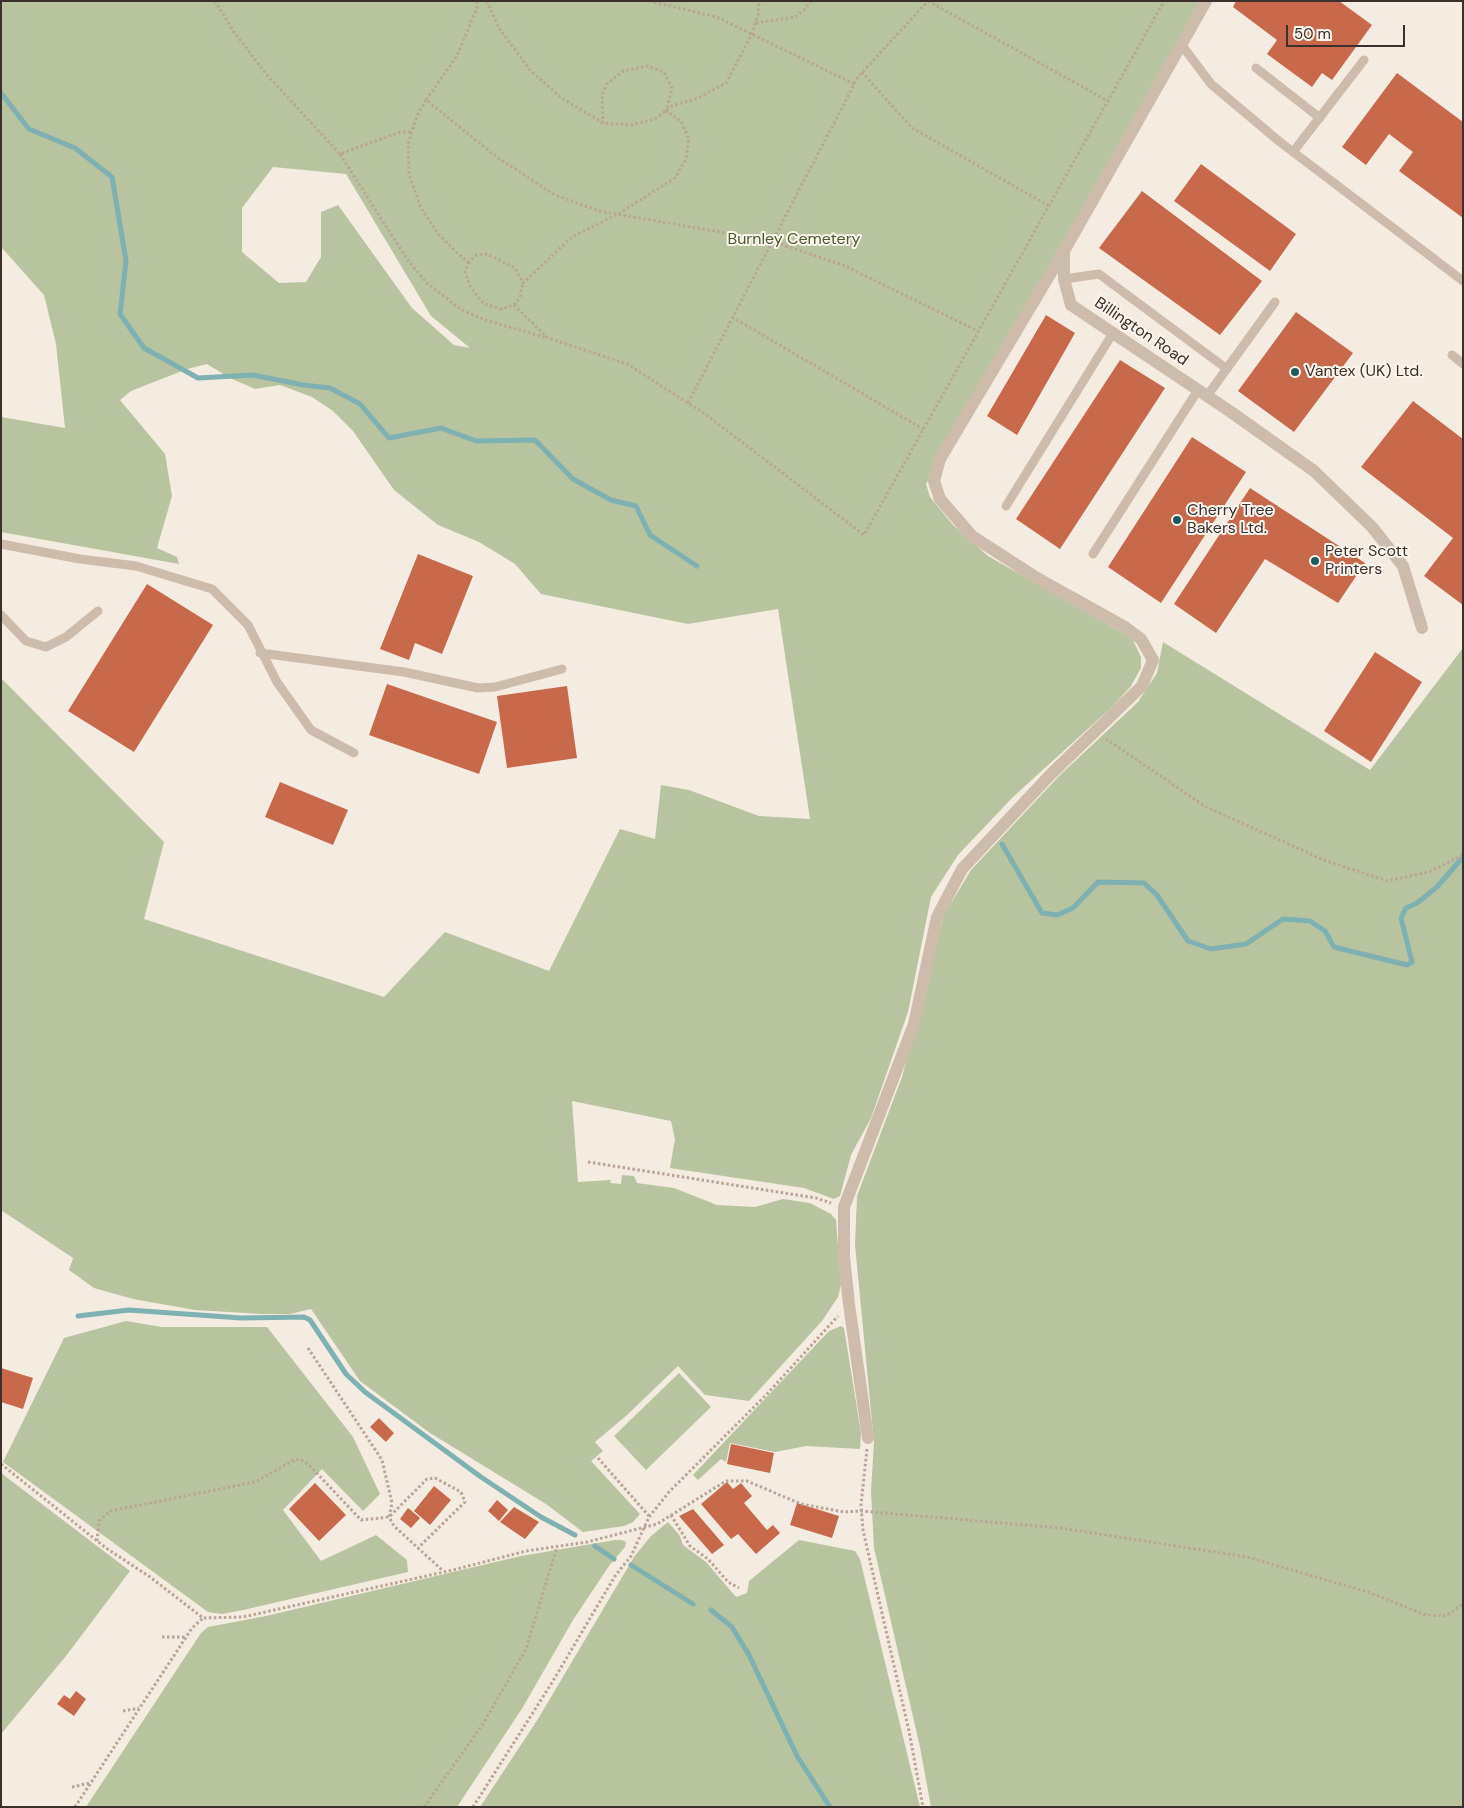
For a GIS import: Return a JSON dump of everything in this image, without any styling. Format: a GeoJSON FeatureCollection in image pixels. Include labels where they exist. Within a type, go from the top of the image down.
{"type":"FeatureCollection","features":[{"type":"Feature","properties":{"kind":"street","name":"Billington Road"},"geometry":{"type":"LineString","coordinates":[[1206,1],[1064,251],[1064,280],[1071,305],[1314,470],[1372,527],[1403,566],[1422,628]]}},
{"type":"Feature","properties":{"kind":"street"},"geometry":{"type":"LineString","coordinates":[[868,1438],[844,1257],[844,1207],[914,1024],[937,917],[962,868],[1095,731],[1142,686],[1153,660],[1141,639],[1125,627],[1037,578],[972,536],[940,499],[934,481],[940,459],[1064,251]]}},
{"type":"Feature","properties":{"kind":"lane"},"geometry":{"type":"LineString","coordinates":[[1181,44],[1211,84],[1293,152],[1463,282]]}},
{"type":"Feature","properties":{"kind":"lane"},"geometry":{"type":"LineString","coordinates":[[1293,152],[1364,60]]}},
{"type":"Feature","properties":{"kind":"lane"},"geometry":{"type":"LineString","coordinates":[[1256,68],[1320,118]]}},
{"type":"Feature","properties":{"kind":"lane"},"geometry":{"type":"LineString","coordinates":[[1064,280],[1099,274],[1227,368]]}},
{"type":"Feature","properties":{"kind":"lane"},"geometry":{"type":"LineString","coordinates":[[1093,554],[1202,393],[1227,368],[1276,302]]}},
{"type":"Feature","properties":{"kind":"lane"},"geometry":{"type":"LineString","coordinates":[[1006,506],[1113,332]]}},
{"type":"Feature","properties":{"kind":"lane"},"geometry":{"type":"LineString","coordinates":[[1452,355],[1463,364]]}},
{"type":"Feature","properties":{"kind":"lane"},"geometry":{"type":"LineString","coordinates":[[1,544],[80,559],[136,566],[212,589],[248,625],[260,653],[294,710],[311,730],[354,753]]}},
{"type":"Feature","properties":{"kind":"lane"},"geometry":{"type":"LineString","coordinates":[[1,615],[26,641],[46,648],[66,637],[98,611]]}},
{"type":"Feature","properties":{"kind":"lane"},"geometry":{"type":"LineString","coordinates":[[260,653],[404,672],[478,688],[495,687],[562,669]]}},
{"type":"Feature","properties":{"kind":"path"},"geometry":{"type":"LineString","coordinates":[[215,1],[234,32],[266,74],[340,154],[407,259],[427,283],[460,308],[485,320],[627,364],[688,403],[864,535],[1164,1]]}},
{"type":"Feature","properties":{"kind":"path"},"geometry":{"type":"LineString","coordinates":[[468,263],[439,235],[421,208],[409,174],[408,144],[426,100],[457,56],[477,8],[478,1]]}},
{"type":"Feature","properties":{"kind":"path"},"geometry":{"type":"LineString","coordinates":[[487,1],[499,28],[530,70],[560,97],[603,123],[630,125],[655,119],[672,106],[698,98],[726,83],[743,55],[752,34],[756,23],[759,1]]}},
{"type":"Feature","properties":{"kind":"path"},"geometry":{"type":"LineString","coordinates":[[649,1],[717,17],[854,84]]}},
{"type":"Feature","properties":{"kind":"path"},"geometry":{"type":"LineString","coordinates":[[756,23],[795,17],[811,1]]}},
{"type":"Feature","properties":{"kind":"path"},"geometry":{"type":"LineString","coordinates":[[688,403],[854,84],[862,72],[928,1],[1108,101]]}},
{"type":"Feature","properties":{"kind":"path"},"geometry":{"type":"LineString","coordinates":[[603,123],[602,94],[607,84],[623,71],[647,66],[664,72],[672,88],[666,111]]}},
{"type":"Feature","properties":{"kind":"path"},"geometry":{"type":"LineString","coordinates":[[862,72],[912,128],[1049,206]]}},
{"type":"Feature","properties":{"kind":"path"},"geometry":{"type":"LineString","coordinates":[[426,100],[498,158],[555,195],[599,211],[772,241],[845,266],[978,331]]}},
{"type":"Feature","properties":{"kind":"path"},"geometry":{"type":"LineString","coordinates":[[523,283],[515,268],[487,254],[476,255],[468,263],[465,272],[471,288],[484,304],[502,308],[514,305],[520,296],[523,283],[572,237],[618,214],[675,178],[686,159],[689,139],[681,121],[666,111]]}},
{"type":"Feature","properties":{"kind":"path"},"geometry":{"type":"LineString","coordinates":[[340,154],[400,132],[412,132]]}},
{"type":"Feature","properties":{"kind":"path"},"geometry":{"type":"LineString","coordinates":[[514,305],[548,338]]}},
{"type":"Feature","properties":{"kind":"path"},"geometry":{"type":"LineString","coordinates":[[732,317],[923,429]]}},
{"type":"Feature","properties":{"kind":"path"},"geometry":{"type":"LineString","coordinates":[[1095,731],[1206,807],[1324,860],[1387,881],[1429,872],[1463,855]]}},
{"type":"Feature","properties":{"kind":"path"},"geometry":{"type":"LineString","coordinates":[[588,1162],[816,1198],[844,1207]]}},
{"type":"Feature","properties":{"kind":"path"},"geometry":{"type":"LineString","coordinates":[[473,1807],[549,1688],[615,1576],[631,1556],[641,1538],[642,1528],[649,1516],[670,1492],[767,1394],[849,1304]]}},
{"type":"Feature","properties":{"kind":"path"},"geometry":{"type":"LineString","coordinates":[[308,1348],[382,1460],[392,1503],[389,1517],[394,1526],[443,1571]]}},
{"type":"Feature","properties":{"kind":"path"},"geometry":{"type":"LineString","coordinates":[[868,1438],[861,1511],[863,1530],[909,1731],[923,1807]]}},
{"type":"Feature","properties":{"kind":"path"},"geometry":{"type":"LineString","coordinates":[[598,1458],[649,1516]]}},
{"type":"Feature","properties":{"kind":"path"},"geometry":{"type":"LineString","coordinates":[[97,1541],[100,1521],[110,1512],[255,1482],[296,1459],[304,1461],[311,1467],[361,1520],[389,1517],[427,1479],[434,1478],[461,1492],[465,1502],[418,1548]]}},
{"type":"Feature","properties":{"kind":"path"},"geometry":{"type":"LineString","coordinates":[[1,1464],[97,1541],[150,1576],[203,1618],[243,1617],[526,1551],[587,1542],[642,1528],[657,1524],[726,1481],[747,1481],[801,1504],[844,1512],[861,1511],[1061,1528],[1246,1557],[1368,1592],[1426,1615],[1446,1616],[1463,1604]]}},
{"type":"Feature","properties":{"kind":"path"},"geometry":{"type":"LineString","coordinates":[[671,1515],[690,1546],[708,1559],[728,1582],[738,1588]]}},
{"type":"Feature","properties":{"kind":"path"},"geometry":{"type":"LineString","coordinates":[[424,1807],[483,1724],[526,1649],[557,1547]]}},
{"type":"Feature","properties":{"kind":"path"},"geometry":{"type":"LineString","coordinates":[[75,1807],[186,1636],[203,1618]]}},
{"type":"Feature","properties":{"kind":"path"},"geometry":{"type":"LineString","coordinates":[[162,1637],[186,1636]]}},
{"type":"Feature","properties":{"kind":"path"},"geometry":{"type":"LineString","coordinates":[[122,1711],[140,1708]]}},
{"type":"Feature","properties":{"kind":"path"},"geometry":{"type":"LineString","coordinates":[[72,1787],[90,1783]]}},
{"type":"Feature","properties":{"kind":"green space","name":"Burnley Cemetery"},"geometry":{"type":"Polygon","coordinates":[[[1,1],[1206,1],[926,484],[930,497],[953,525],[988,556],[1132,638],[1141,657],[1141,668],[1131,686],[1114,705],[1013,797],[958,855],[931,897],[908,1012],[871,1118],[851,1155],[840,1196],[834,1199],[804,1188],[670,1168],[675,1139],[671,1121],[572,1101],[578,1182],[611,1180],[610,1183],[621,1184],[622,1175],[634,1176],[637,1183],[674,1188],[717,1205],[755,1207],[783,1199],[810,1203],[831,1214],[836,1220],[841,1285],[838,1297],[822,1321],[749,1401],[705,1395],[678,1366],[627,1415],[595,1442],[603,1451],[591,1461],[640,1514],[633,1522],[624,1526],[583,1532],[546,1504],[430,1433],[360,1381],[311,1309],[290,1314],[195,1310],[133,1299],[94,1288],[69,1270],[73,1258],[1,1210],[1,678],[164,842],[144,919],[384,997],[445,932],[549,971],[620,829],[655,839],[661,785],[689,790],[759,816],[810,819],[778,609],[688,624],[541,594],[515,564],[479,542],[438,525],[394,490],[353,431],[333,411],[312,397],[280,385],[255,389],[230,378],[207,364],[187,369],[131,391],[120,400],[165,454],[172,496],[157,548],[177,557],[179,564],[1,532],[1,417],[65,428],[56,344],[44,295],[1,247],[1,1]],[[273,167],[242,208],[242,252],[279,283],[306,282],[321,257],[321,212],[338,205],[412,308],[454,345],[470,348],[431,316],[346,174],[273,167]]]}},
{"type":"Feature","properties":{"kind":"green space"},"geometry":{"type":"Polygon","coordinates":[[[1163,642],[1370,770],[1463,648],[1463,1807],[931,1807],[920,1747],[874,1548],[871,1491],[874,1442],[855,1245],[857,1196],[902,1077],[944,915],[971,870],[1059,776],[1138,702],[1157,673],[1163,642]]]}},
{"type":"Feature","properties":{"kind":"green space"},"geometry":{"type":"Polygon","coordinates":[[[126,1321],[162,1327],[267,1327],[353,1437],[380,1494],[363,1511],[322,1469],[283,1510],[321,1561],[376,1535],[407,1560],[408,1572],[243,1610],[222,1614],[208,1612],[3,1462],[64,1338],[126,1321]]]}},
{"type":"Feature","properties":{"kind":"green space"},"geometry":{"type":"Polygon","coordinates":[[[841,1326],[844,1328],[861,1433],[860,1449],[806,1446],[775,1452],[730,1443],[726,1462],[721,1459],[698,1480],[693,1475],[829,1331],[841,1326]]]}},
{"type":"Feature","properties":{"kind":"green space"},"geometry":{"type":"Polygon","coordinates":[[[679,1373],[711,1407],[646,1470],[614,1436],[679,1373]]]}},
{"type":"Feature","properties":{"kind":"green space"},"geometry":{"type":"Polygon","coordinates":[[[1,1473],[130,1571],[66,1656],[1,1734],[1,1473]]]}},
{"type":"Feature","properties":{"kind":"green space"},"geometry":{"type":"Polygon","coordinates":[[[668,1522],[680,1536],[683,1545],[706,1562],[736,1597],[747,1593],[749,1581],[799,1540],[855,1551],[860,1559],[920,1807],[480,1807],[538,1719],[634,1557],[651,1536],[668,1522]]]}},
{"type":"Feature","properties":{"kind":"green space"},"geometry":{"type":"Polygon","coordinates":[[[615,1540],[626,1542],[625,1547],[609,1566],[573,1620],[523,1707],[457,1807],[86,1807],[201,1633],[208,1627],[266,1616],[521,1556],[615,1540]]]}},
{"type":"Feature","properties":{"kind":"building"},"geometry":{"type":"Polygon","coordinates":[[[1236,1],[1339,1],[1372,25],[1332,80],[1322,73],[1312,87],[1267,54],[1277,40],[1233,7],[1236,1]]]}},
{"type":"Feature","properties":{"kind":"building"},"geometry":{"type":"Polygon","coordinates":[[[1397,73],[1463,122],[1463,218],[1399,171],[1413,152],[1389,134],[1366,165],[1342,147],[1397,73]]]}},
{"type":"Feature","properties":{"kind":"building"},"geometry":{"type":"Polygon","coordinates":[[[1201,164],[1296,234],[1270,271],[1174,201],[1201,164]]]}},
{"type":"Feature","properties":{"kind":"building"},"geometry":{"type":"Polygon","coordinates":[[[1142,191],[1262,281],[1220,335],[1099,248],[1142,191]]]}},
{"type":"Feature","properties":{"kind":"building","name":"Vantex (UK) Ltd."},"geometry":{"type":"Polygon","coordinates":[[[1296,312],[1353,353],[1294,432],[1238,391],[1296,312]]]}},
{"type":"Feature","properties":{"kind":"building"},"geometry":{"type":"Polygon","coordinates":[[[1046,315],[1075,333],[1017,435],[987,416],[1046,315]]]}},
{"type":"Feature","properties":{"kind":"building"},"geometry":{"type":"Polygon","coordinates":[[[1120,360],[1165,388],[1060,549],[1016,519],[1120,360]]]}},
{"type":"Feature","properties":{"kind":"building"},"geometry":{"type":"Polygon","coordinates":[[[1413,401],[1463,439],[1463,605],[1424,576],[1453,538],[1361,467],[1413,401]]]}},
{"type":"Feature","properties":{"kind":"building","name":"Cherry Tree Bakers Ltd."},"geometry":{"type":"Polygon","coordinates":[[[1192,437],[1246,472],[1161,603],[1108,567],[1192,437]]]}},
{"type":"Feature","properties":{"kind":"building","name":"Peter Scott Printers"},"geometry":{"type":"Polygon","coordinates":[[[1250,488],[1365,563],[1338,603],[1265,559],[1216,633],[1174,604],[1250,488]]]}},
{"type":"Feature","properties":{"kind":"building"},"geometry":{"type":"Polygon","coordinates":[[[418,554],[473,576],[442,654],[415,643],[409,660],[380,649],[418,554]]]}},
{"type":"Feature","properties":{"kind":"building"},"geometry":{"type":"Polygon","coordinates":[[[147,584],[213,625],[134,752],[68,711],[147,584]]]}},
{"type":"Feature","properties":{"kind":"building"},"geometry":{"type":"Polygon","coordinates":[[[1375,652],[1422,682],[1371,762],[1324,731],[1375,652]]]}},
{"type":"Feature","properties":{"kind":"building"},"geometry":{"type":"Polygon","coordinates":[[[387,684],[497,722],[479,774],[369,735],[387,684]]]}},
{"type":"Feature","properties":{"kind":"building"},"geometry":{"type":"Polygon","coordinates":[[[567,686],[577,758],[507,768],[497,696],[567,686]]]}},
{"type":"Feature","properties":{"kind":"building"},"geometry":{"type":"Polygon","coordinates":[[[280,782],[348,810],[333,845],[265,817],[280,782]]]}},
{"type":"Feature","properties":{"kind":"building"},"geometry":{"type":"Polygon","coordinates":[[[1,1368],[33,1378],[23,1409],[1,1402],[1,1368]]]}},
{"type":"Feature","properties":{"kind":"building"},"geometry":{"type":"Polygon","coordinates":[[[379,1418],[394,1433],[386,1442],[370,1427],[379,1418]]]}},
{"type":"Feature","properties":{"kind":"building"},"geometry":{"type":"Polygon","coordinates":[[[731,1444],[774,1453],[770,1473],[727,1464],[731,1444]]]}},
{"type":"Feature","properties":{"kind":"building"},"geometry":{"type":"Polygon","coordinates":[[[727,1482],[733,1489],[741,1483],[752,1496],[744,1503],[767,1530],[773,1525],[780,1533],[756,1554],[738,1534],[731,1539],[701,1504],[727,1482]]]}},
{"type":"Feature","properties":{"kind":"building"},"geometry":{"type":"Polygon","coordinates":[[[315,1483],[346,1515],[319,1541],[289,1509],[315,1483]]]}},
{"type":"Feature","properties":{"kind":"building"},"geometry":{"type":"Polygon","coordinates":[[[434,1486],[451,1500],[430,1525],[414,1511],[434,1486]]]}},
{"type":"Feature","properties":{"kind":"building"},"geometry":{"type":"Polygon","coordinates":[[[497,1500],[508,1510],[499,1521],[488,1511],[497,1500]]]}},
{"type":"Feature","properties":{"kind":"building"},"geometry":{"type":"Polygon","coordinates":[[[797,1503],[839,1516],[832,1538],[790,1525],[797,1503]]]}},
{"type":"Feature","properties":{"kind":"building"},"geometry":{"type":"Polygon","coordinates":[[[514,1507],[539,1522],[525,1539],[500,1522],[514,1507]]]}},
{"type":"Feature","properties":{"kind":"building"},"geometry":{"type":"Polygon","coordinates":[[[408,1508],[420,1518],[411,1528],[400,1519],[408,1508]]]}},
{"type":"Feature","properties":{"kind":"building"},"geometry":{"type":"Polygon","coordinates":[[[693,1509],[724,1545],[712,1554],[679,1516],[693,1509]]]}},
{"type":"Feature","properties":{"kind":"building"},"geometry":{"type":"Polygon","coordinates":[[[76,1691],[86,1699],[74,1716],[57,1704],[64,1695],[70,1699],[76,1691]]]}},
{"type":"Feature","properties":{"kind":"waterway"},"geometry":{"type":"LineString","coordinates":[[1,93],[29,129],[75,148],[112,177],[126,261],[120,314],[144,348],[198,378],[253,375],[303,385],[330,388],[360,404],[389,438],[441,428],[476,441],[535,440],[573,479],[611,500],[636,506],[650,535],[697,566]]}},
{"type":"Feature","properties":{"kind":"waterway"},"geometry":{"type":"LineString","coordinates":[[1002,844],[1042,913],[1057,915],[1073,908],[1098,882],[1144,883],[1157,895],[1188,941],[1211,949],[1246,944],[1283,919],[1310,921],[1325,931],[1334,947],[1407,965],[1412,962],[1401,918],[1406,908],[1417,903],[1437,887],[1463,857]]}},
{"type":"Feature","properties":{"kind":"waterway"},"geometry":{"type":"LineString","coordinates":[[78,1316],[129,1310],[241,1318],[304,1317],[310,1320],[346,1374],[365,1392],[481,1477],[541,1517],[575,1535]]}},
{"type":"Feature","properties":{"kind":"waterway"},"geometry":{"type":"LineString","coordinates":[[595,1546],[614,1559]]}},
{"type":"Feature","properties":{"kind":"waterway"},"geometry":{"type":"LineString","coordinates":[[631,1565],[693,1604]]}},
{"type":"Feature","properties":{"kind":"waterway"},"geometry":{"type":"LineString","coordinates":[[711,1610],[732,1627],[749,1655],[797,1756],[830,1807]]}},
{"type":"Feature","properties":{"kind":"place","name":"Vantex (UK) Ltd."},"geometry":{"type":"Point","coordinates":[1295,372]}},
{"type":"Feature","properties":{"kind":"place","name":"Cherry Tree Bakers Ltd."},"geometry":{"type":"Point","coordinates":[1177,520]}},
{"type":"Feature","properties":{"kind":"place","name":"Peter Scott Printers"},"geometry":{"type":"Point","coordinates":[1315,561]}}]}
